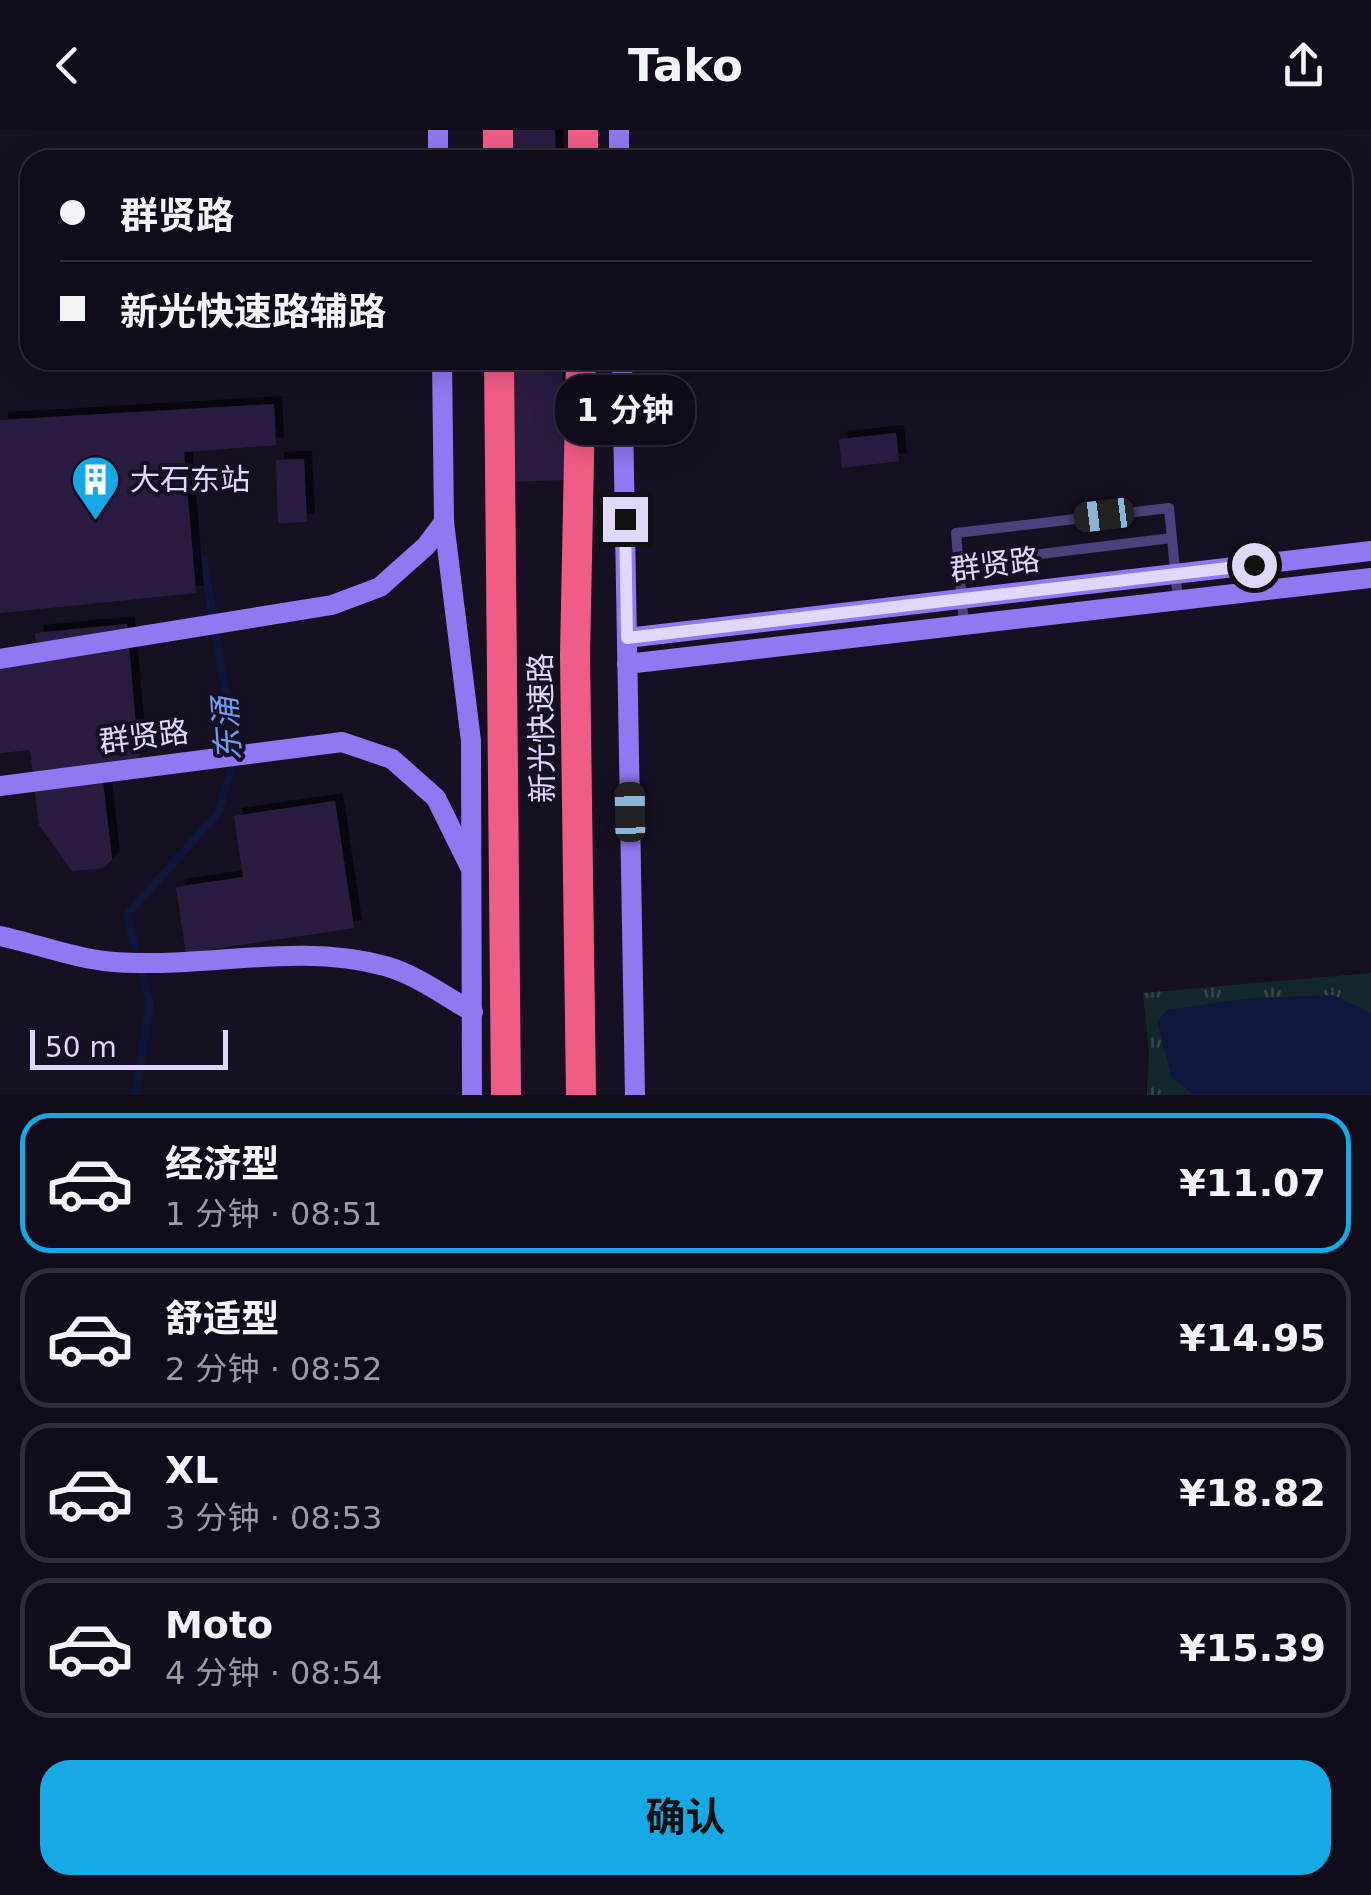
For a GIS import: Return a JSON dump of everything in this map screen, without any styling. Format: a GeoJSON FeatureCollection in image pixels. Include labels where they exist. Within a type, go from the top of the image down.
{"type":"FeatureCollection","features":[{"type":"Feature","properties":{"kind":"highway","name":"新光快速路"},"geometry":{"type":"LineString","coordinates":[[499,370],[506,1095]]}},
{"type":"Feature","properties":{"kind":"highway","name":"新光快速路"},"geometry":{"type":"LineString","coordinates":[[581,370],[575,656],[581,1095]]}},
{"type":"Feature","properties":{"kind":"street"},"geometry":{"type":"LineString","coordinates":[[442,370],[444,522],[471,741],[472,1095]]}},
{"type":"Feature","properties":{"kind":"street"},"geometry":{"type":"LineString","coordinates":[[622,370],[635,1095]]}},
{"type":"Feature","properties":{"kind":"street"},"geometry":{"type":"LineString","coordinates":[[0,659],[332,604],[380,586],[426,546],[444,522]]}},
{"type":"Feature","properties":{"kind":"street","name":"群贤路"},"geometry":{"type":"LineString","coordinates":[[627,638],[1371,554]]}},
{"type":"Feature","properties":{"kind":"street","name":"群贤路"},"geometry":{"type":"LineString","coordinates":[[986,603],[1208,578],[1371,554]]}},
{"type":"Feature","properties":{"kind":"street","name":"群贤路"},"geometry":{"type":"LineString","coordinates":[[627,664],[1371,578]]}},
{"type":"Feature","properties":{"kind":"street","name":"群贤路"},"geometry":{"type":"LineString","coordinates":[[0,786],[342,742],[392,759],[436,798],[472,870]]}},
{"type":"Feature","properties":{"kind":"street"},"geometry":{"type":"LineString","coordinates":[[0,936],[101,961],[180,964],[254,957],[354,959],[390,967],[473,1012]]}},
{"type":"Feature","properties":{"kind":"lane"},"geometry":{"type":"LineString","coordinates":[[964,625],[956,533],[972,530],[1169,508],[1178,600]]}},
{"type":"Feature","properties":{"kind":"lane"},"geometry":{"type":"LineString","coordinates":[[959,564],[1172,538]]}},
{"type":"Feature","properties":{"kind":"green space"},"geometry":{"type":"Polygon","coordinates":[[[1371,973],[1371,1095],[1147,1095],[1149,1052],[1143,993],[1371,973]]]}},
{"type":"Feature","properties":{"kind":"water"},"geometry":{"type":"Polygon","coordinates":[[[1333,995],[1371,1013],[1371,1095],[1194,1095],[1172,1078],[1157,1022],[1166,1010],[1250,998],[1333,995]]]}},
{"type":"Feature","properties":{"kind":"building"},"geometry":{"type":"Polygon","coordinates":[[[487,130],[555,130],[556,150],[488,150],[487,130]]]}},
{"type":"Feature","properties":{"kind":"building"},"geometry":{"type":"Polygon","coordinates":[[[494,370],[562,370],[566,480],[499,482],[494,370]]]}},
{"type":"Feature","properties":{"kind":"building","name":"大石东站"},"geometry":{"type":"Polygon","coordinates":[[[274,404],[276,445],[184,452],[196,593],[0,613],[0,420],[274,404]]]}},
{"type":"Feature","properties":{"kind":"building"},"geometry":{"type":"Polygon","coordinates":[[[896,433],[899,461],[842,468],[839,439],[896,433]]]}},
{"type":"Feature","properties":{"kind":"building"},"geometry":{"type":"Polygon","coordinates":[[[304,459],[307,522],[278,523],[276,460],[304,459]]]}},
{"type":"Feature","properties":{"kind":"building"},"geometry":{"type":"Polygon","coordinates":[[[127,624],[139,760],[101,764],[112,859],[104,868],[72,871],[39,825],[30,750],[0,753],[0,659],[37,654],[35,633],[127,624]]]}},
{"type":"Feature","properties":{"kind":"building"},"geometry":{"type":"Polygon","coordinates":[[[335,801],[354,928],[186,953],[176,887],[243,877],[234,816],[335,801]]]}},
{"type":"Feature","properties":{"kind":"waterway","name":"东涌"},"geometry":{"type":"LineString","coordinates":[[135,1095],[150,1004],[127,915],[218,813],[232,768],[232,728],[203,559],[187,544]]}},
{"type":"Feature","properties":{"kind":"place","name":"大石东站"},"geometry":{"type":"Point","coordinates":[95,522]}},
{"type":"Feature","properties":{"kind":"route"},"geometry":{"type":"LineString","coordinates":[[625,519],[627,638],[1254,565]]}}]}
